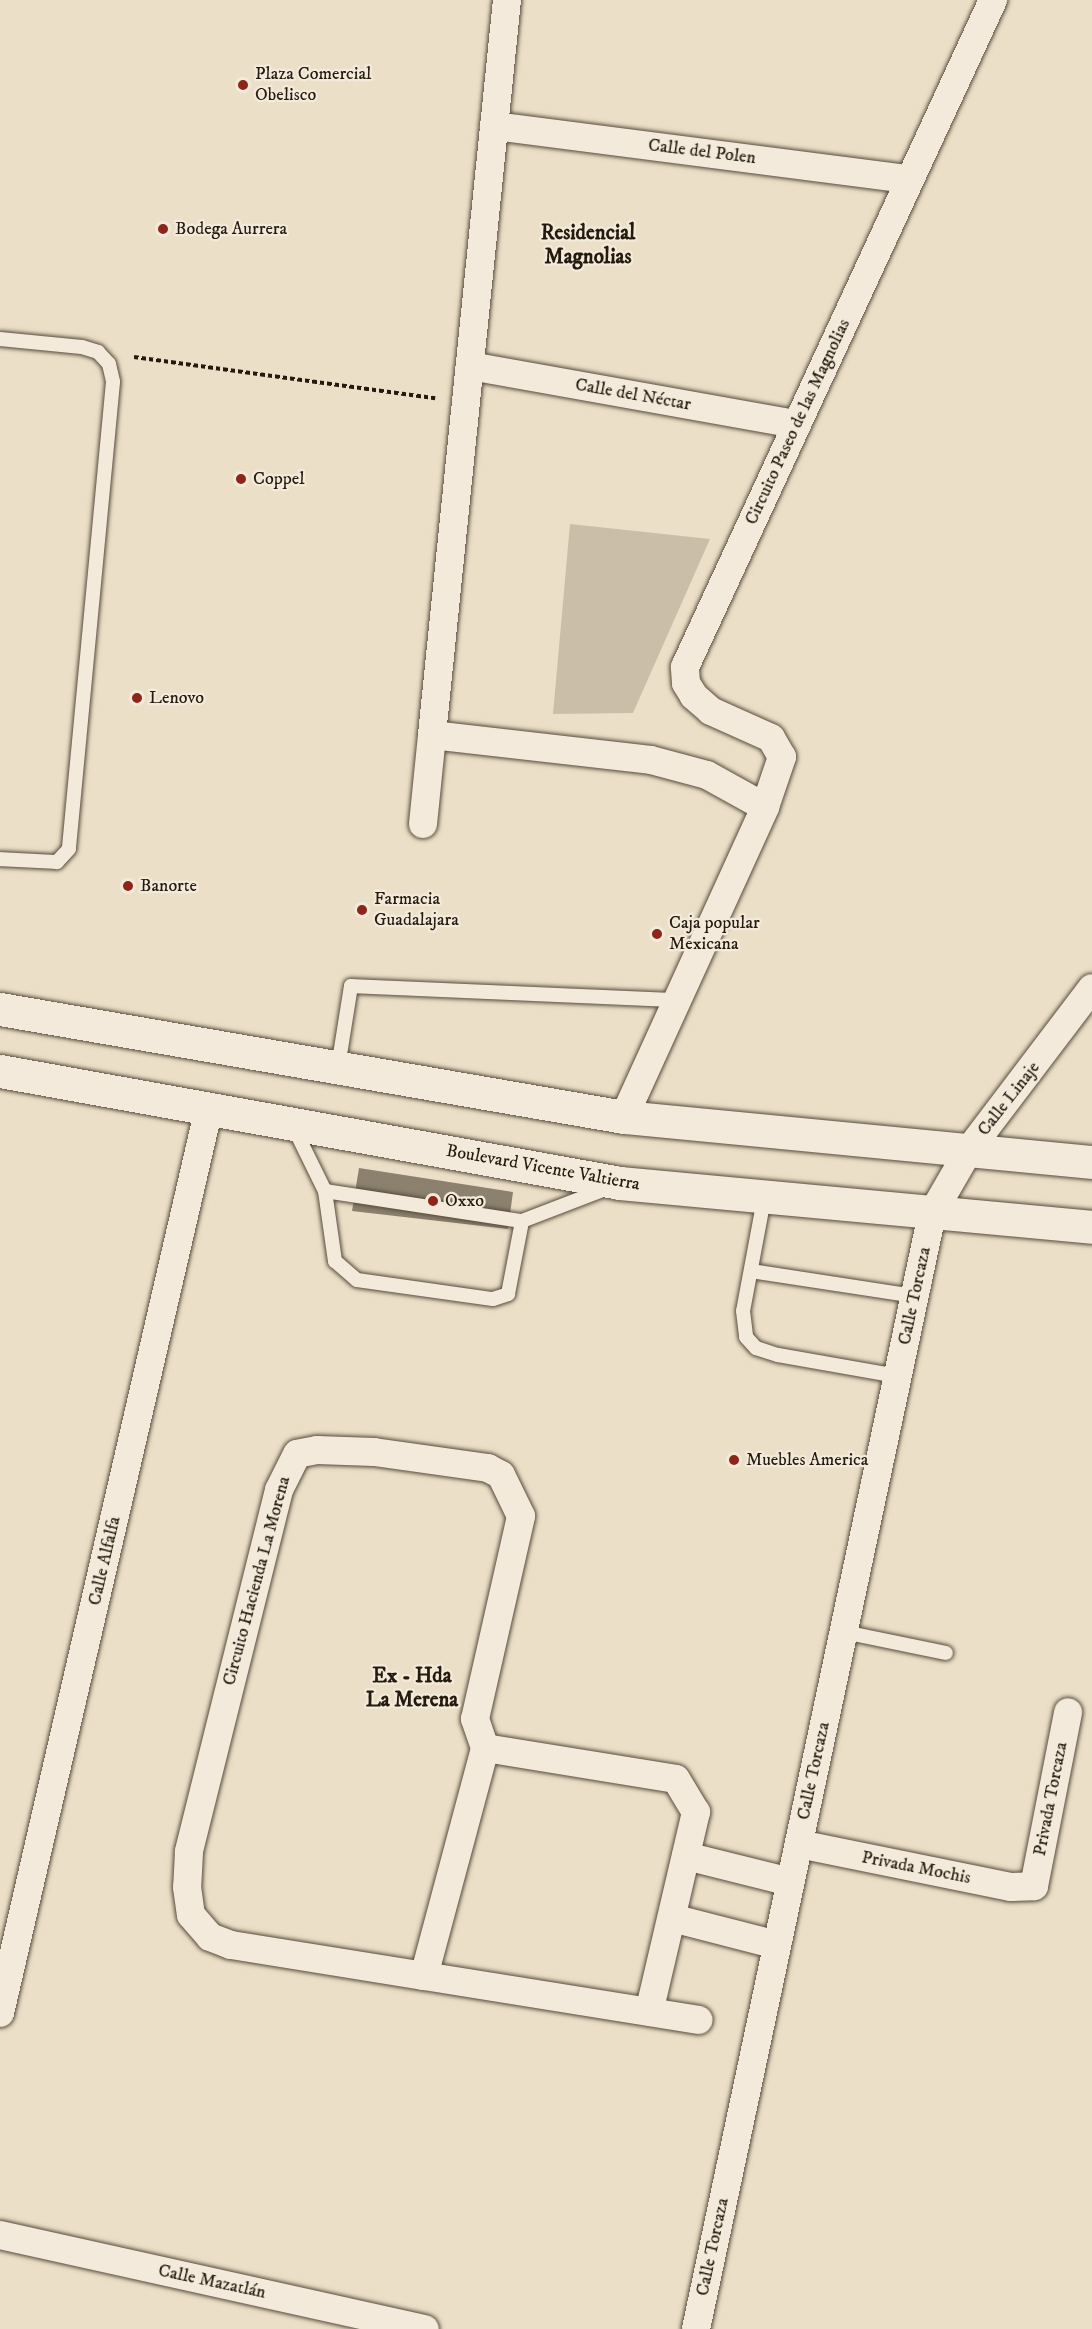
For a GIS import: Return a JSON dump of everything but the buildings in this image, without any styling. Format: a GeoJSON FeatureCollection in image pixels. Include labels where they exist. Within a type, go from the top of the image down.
{"type":"FeatureCollection","features":[{"type":"Feature","properties":{"kind":"main road"},"geometry":{"type":"LineString","coordinates":[[0,1009],[624,1117],[1092,1162]]}},
{"type":"Feature","properties":{"kind":"main road","name":"Boulevard Vicente Valtierra"},"geometry":{"type":"LineString","coordinates":[[0,1071],[620,1183],[764,1199],[1092,1227]]}},
{"type":"Feature","properties":{"kind":"street"},"geometry":{"type":"LineString","coordinates":[[423,824],[507,0]]}},
{"type":"Feature","properties":{"kind":"street","name":"Circuito Paseo de las Magnolias"},"geometry":{"type":"LineString","coordinates":[[624,1117],[765,807],[780,767],[779,746],[771,738],[711,711],[686,683],[685,667],[993,0]]}},
{"type":"Feature","properties":{"kind":"street","name":"Calle del Polen"},"geometry":{"type":"LineString","coordinates":[[494,126],[910,179]]}},
{"type":"Feature","properties":{"kind":"street","name":"Calle del Néctar"},"geometry":{"type":"LineString","coordinates":[[470,366],[797,424]]}},
{"type":"Feature","properties":{"kind":"street"},"geometry":{"type":"LineString","coordinates":[[432,735],[651,760],[707,775],[765,807]]}},
{"type":"Feature","properties":{"kind":"street","name":"Calle Linaje"},"geometry":{"type":"LineString","coordinates":[[932,1214],[969,1150],[1092,988]]}},
{"type":"Feature","properties":{"kind":"street","name":"Calle Alfalfa"},"geometry":{"type":"LineString","coordinates":[[0,2013],[208,1108]]}},
{"type":"Feature","properties":{"kind":"street","name":"Calle Torcaza"},"geometry":{"type":"LineString","coordinates":[[696,2329],[932,1214]]}},
{"type":"Feature","properties":{"kind":"street","name":"Circuito Hacienda La Morena"},"geometry":{"type":"LineString","coordinates":[[485,1748],[475,1719],[521,1516],[501,1475],[474,1465],[374,1452],[317,1450],[297,1454],[279,1490],[189,1852],[187,1887],[190,1915],[210,1937],[231,1946],[699,2020]]}},
{"type":"Feature","properties":{"kind":"street","name":"Privada Torcaza"},"geometry":{"type":"LineString","coordinates":[[1034,1886],[1068,1712]]}},
{"type":"Feature","properties":{"kind":"street"},"geometry":{"type":"LineString","coordinates":[[424,1976],[485,1748],[676,1779],[696,1812],[649,2012]]}},
{"type":"Feature","properties":{"kind":"street","name":"Privada Mochis"},"geometry":{"type":"LineString","coordinates":[[799,1844],[1011,1887],[1034,1886]]}},
{"type":"Feature","properties":{"kind":"street"},"geometry":{"type":"LineString","coordinates":[[686,1856],[790,1881]]}},
{"type":"Feature","properties":{"kind":"street"},"geometry":{"type":"LineString","coordinates":[[672,1918],[777,1946]]}},
{"type":"Feature","properties":{"kind":"street","name":"Calle Mazatlán"},"geometry":{"type":"LineString","coordinates":[[0,2235],[420,2329]]}},
{"type":"Feature","properties":{"kind":"lane"},"geometry":{"type":"LineString","coordinates":[[0,339],[82,347],[98,352],[109,364],[112,382],[109,438],[69,849],[65,858],[57,862],[0,859]]}},
{"type":"Feature","properties":{"kind":"lane"},"geometry":{"type":"LineString","coordinates":[[338,1067],[351,986],[677,1000]]}},
{"type":"Feature","properties":{"kind":"lane"},"geometry":{"type":"LineString","coordinates":[[291,1124],[325,1191],[335,1261],[357,1280],[493,1299],[508,1294],[522,1221]]}},
{"type":"Feature","properties":{"kind":"lane"},"geometry":{"type":"LineString","coordinates":[[325,1191],[522,1221],[620,1183]]}},
{"type":"Feature","properties":{"kind":"lane"},"geometry":{"type":"LineString","coordinates":[[764,1199],[742,1325],[756,1348],[897,1376]]}},
{"type":"Feature","properties":{"kind":"lane"},"geometry":{"type":"LineString","coordinates":[[751,1271],[915,1296]]}},
{"type":"Feature","properties":{"kind":"lane"},"geometry":{"type":"LineString","coordinates":[[844,1632],[946,1653]]}},
{"type":"Feature","properties":{"kind":"path"},"geometry":{"type":"LineString","coordinates":[[98,352],[466,402]]}},
{"type":"Feature","properties":{"kind":"shaded area"},"geometry":{"type":"Polygon","coordinates":[[[570,524],[710,539],[633,713],[553,714],[570,524]]]}},
{"type":"Feature","properties":{"kind":"place","name":"Plaza Comercial Obelisco"},"geometry":{"type":"Point","coordinates":[243,85]}},
{"type":"Feature","properties":{"kind":"place","name":"Bodega Aurrera"},"geometry":{"type":"Point","coordinates":[163,229]}},
{"type":"Feature","properties":{"kind":"place","name":"Coppel"},"geometry":{"type":"Point","coordinates":[241,479]}},
{"type":"Feature","properties":{"kind":"place","name":"Lenovo"},"geometry":{"type":"Point","coordinates":[137,698]}},
{"type":"Feature","properties":{"kind":"place","name":"Banorte"},"geometry":{"type":"Point","coordinates":[128,886]}},
{"type":"Feature","properties":{"kind":"place","name":"Farmacia Guadalajara"},"geometry":{"type":"Point","coordinates":[362,910]}},
{"type":"Feature","properties":{"kind":"place","name":"Caja popular Mexicana"},"geometry":{"type":"Point","coordinates":[657,934]}},
{"type":"Feature","properties":{"kind":"place","name":"Oxxo"},"geometry":{"type":"Point","coordinates":[433,1201]}},
{"type":"Feature","properties":{"kind":"place","name":"Muebles America"},"geometry":{"type":"Point","coordinates":[734,1460]}},
{"type":"Feature","properties":{"kind":"district","name":"Residencial Magnolias"},"geometry":{"type":"Point","coordinates":[588,245]}},
{"type":"Feature","properties":{"kind":"district","name":"Ex - Hda La Merena"},"geometry":{"type":"Point","coordinates":[412,1688]}}]}
